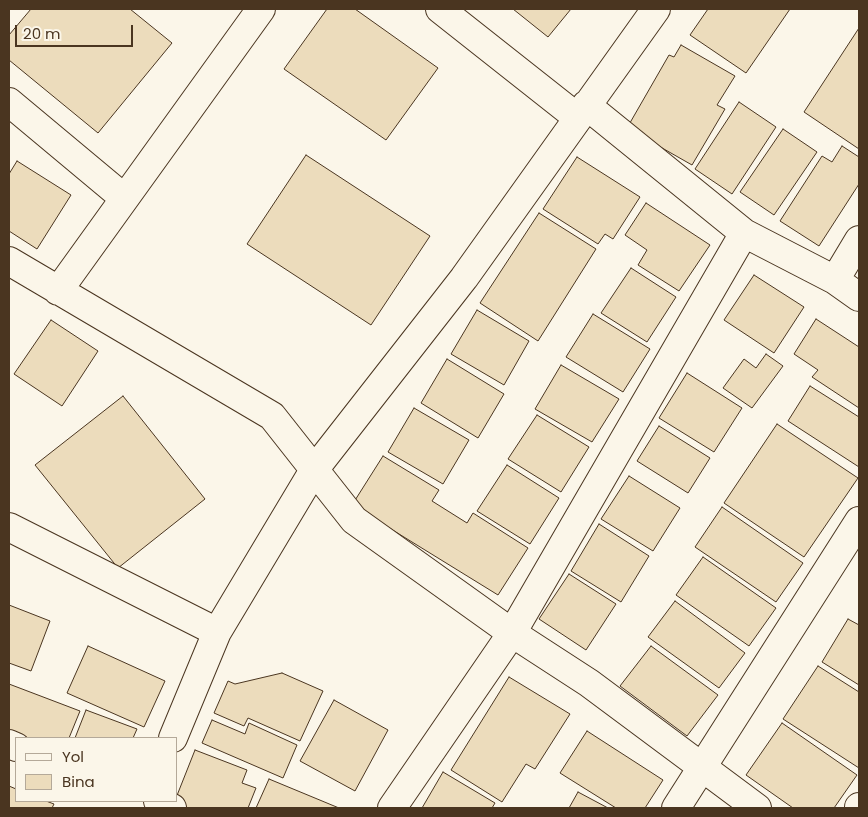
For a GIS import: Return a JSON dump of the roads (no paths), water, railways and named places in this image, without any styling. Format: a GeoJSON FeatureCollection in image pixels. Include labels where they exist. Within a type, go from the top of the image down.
{"type":"FeatureCollection","features":[{"type":"Feature","properties":{"kind":"street"},"geometry":{"type":"LineString","coordinates":[[58,291],[261,9]]}},
{"type":"Feature","properties":{"kind":"street"},"geometry":{"type":"LineString","coordinates":[[440,9],[582,111],[744,233],[835,280],[859,297]]}},
{"type":"Feature","properties":{"kind":"street"},"geometry":{"type":"LineString","coordinates":[[173,737],[217,632],[314,470],[464,278],[656,9]]}},
{"type":"Feature","properties":{"kind":"street"},"geometry":{"type":"LineString","coordinates":[[9,102],[124,198]]}},
{"type":"Feature","properties":{"kind":"street"},"geometry":{"type":"LineString","coordinates":[[392,808],[512,633],[744,233]]}},
{"type":"Feature","properties":{"kind":"street"},"geometry":{"type":"LineString","coordinates":[[835,280],[859,240]]}},
{"type":"Feature","properties":{"kind":"street"},"geometry":{"type":"LineString","coordinates":[[9,261],[272,416],[354,520],[512,633],[589,683],[757,808]]}},
{"type":"Feature","properties":{"kind":"street"},"geometry":{"type":"LineString","coordinates":[[676,808],[859,521]]}},
{"type":"Feature","properties":{"kind":"street"},"geometry":{"type":"LineString","coordinates":[[9,527],[217,632]]}},
{"type":"Feature","properties":{"kind":"street"},"geometry":{"type":"LineString","coordinates":[[160,802],[172,808]]}}]}
